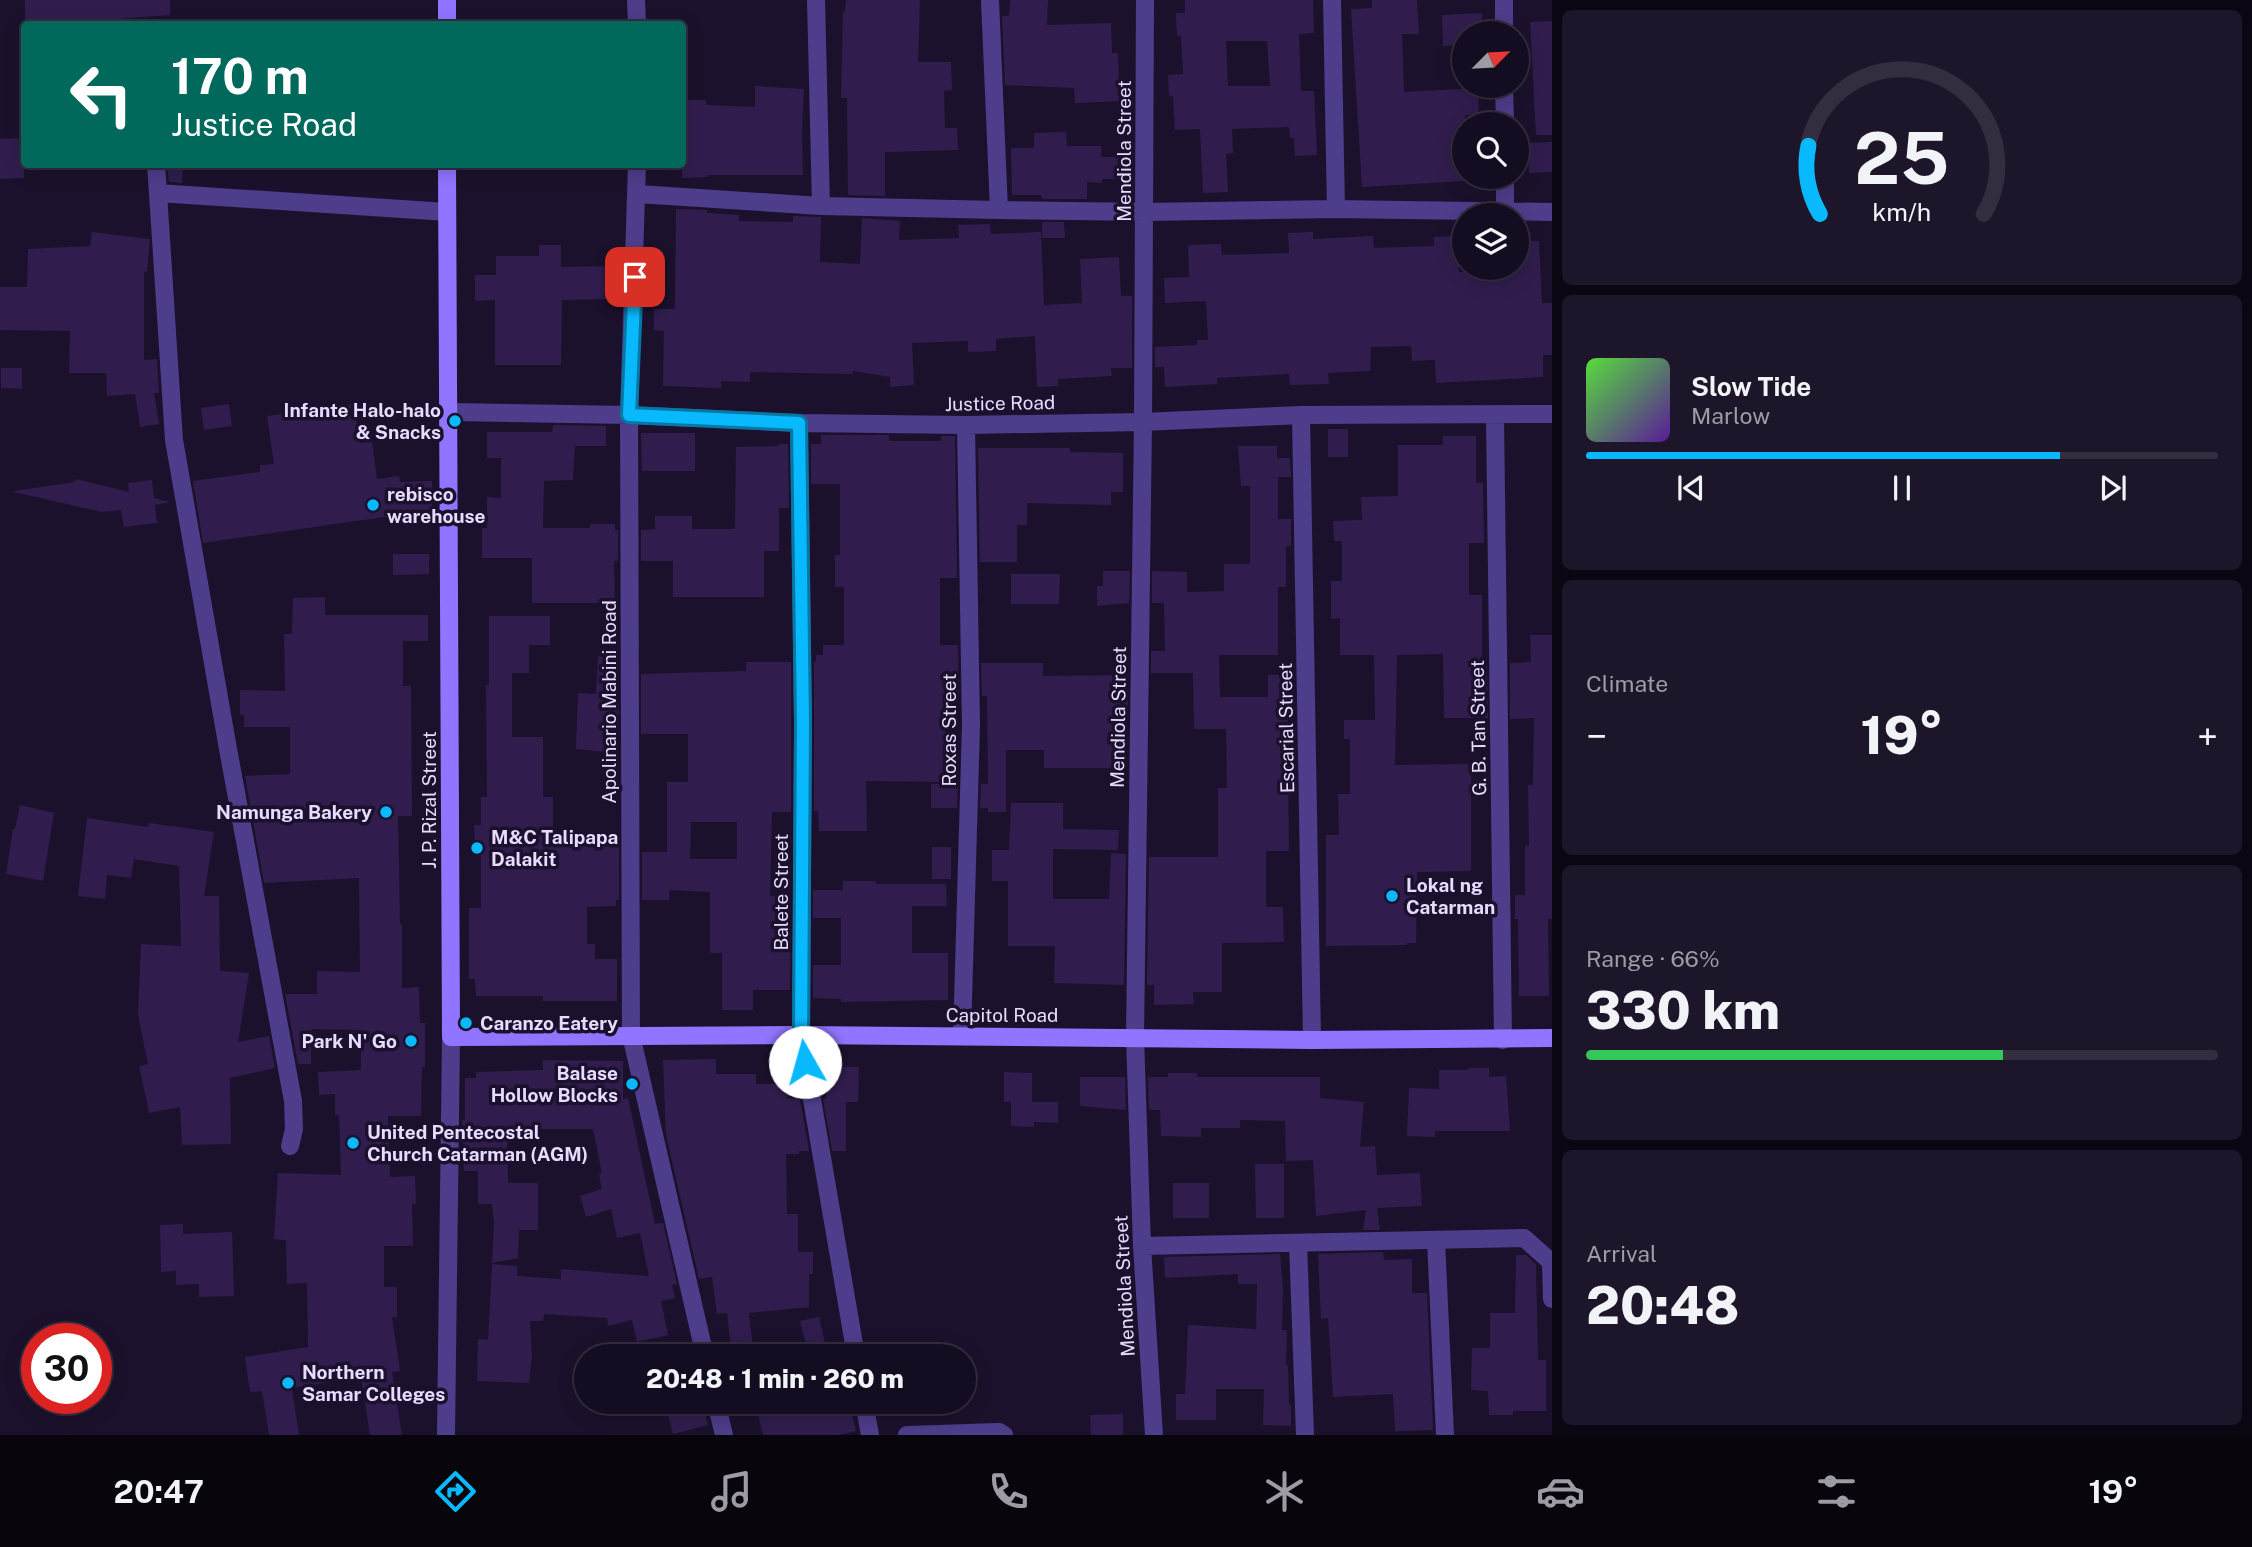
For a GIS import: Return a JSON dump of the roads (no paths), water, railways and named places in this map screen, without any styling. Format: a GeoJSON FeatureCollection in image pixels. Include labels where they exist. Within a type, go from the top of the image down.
{"type":"FeatureCollection","features":[{"type":"Feature","properties":{"kind":"street"},"geometry":{"type":"LineString","coordinates":[[447,0],[447,21]]}},
{"type":"Feature","properties":{"kind":"street"},"geometry":{"type":"LineString","coordinates":[[636,0],[637,21]]}},
{"type":"Feature","properties":{"kind":"street"},"geometry":{"type":"LineString","coordinates":[[816,0],[821,206]]}},
{"type":"Feature","properties":{"kind":"street"},"geometry":{"type":"LineString","coordinates":[[990,0],[999,210]]}},
{"type":"Feature","properties":{"kind":"street","name":"Mendiola Street"},"geometry":{"type":"LineString","coordinates":[[1145,0],[1135,1037],[1142,1246],[1154,1435]]}},
{"type":"Feature","properties":{"kind":"street"},"geometry":{"type":"LineString","coordinates":[[1332,0],[1336,209]]}},
{"type":"Feature","properties":{"kind":"street"},"geometry":{"type":"LineString","coordinates":[[1504,0],[1504,21]]}},
{"type":"Feature","properties":{"kind":"street"},"geometry":{"type":"LineString","coordinates":[[156,168],[174,439],[293,1101],[294,1129],[290,1146]]}},
{"type":"Feature","properties":{"kind":"street","name":"J. P. Rizal Street"},"geometry":{"type":"LineString","coordinates":[[446,1435],[452,1037],[447,168]]}},
{"type":"Feature","properties":{"kind":"street","name":"Apolinario Mabini Road"},"geometry":{"type":"LineString","coordinates":[[638,168],[629,415],[631,1035],[702,1344]]}},
{"type":"Feature","properties":{"kind":"street"},"geometry":{"type":"LineString","coordinates":[[158,193],[447,212]]}},
{"type":"Feature","properties":{"kind":"street"},"geometry":{"type":"LineString","coordinates":[[638,194],[821,206],[999,210],[1145,212],[1336,209],[1452,212]]}},
{"type":"Feature","properties":{"kind":"street"},"geometry":{"type":"LineString","coordinates":[[1529,212],[1552,212]]}},
{"type":"Feature","properties":{"kind":"street","name":"Justice Road"},"geometry":{"type":"LineString","coordinates":[[449,412],[629,415],[799,423],[966,425],[1143,422],[1301,415],[1552,414]]}},
{"type":"Feature","properties":{"kind":"street","name":"Escarial Street"},"geometry":{"type":"LineString","coordinates":[[1301,415],[1312,1040]]}},
{"type":"Feature","properties":{"kind":"street","name":"G. B. Tan Street"},"geometry":{"type":"LineString","coordinates":[[1495,416],[1503,1040]]}},
{"type":"Feature","properties":{"kind":"street","name":"Balete Street"},"geometry":{"type":"LineString","coordinates":[[799,423],[803,723],[801,1035],[854,1344]]}},
{"type":"Feature","properties":{"kind":"street","name":"Roxas Street"},"geometry":{"type":"LineString","coordinates":[[962,1036],[971,725],[966,425]]}},
{"type":"Feature","properties":{"kind":"street","name":"Capitol Road"},"geometry":{"type":"LineString","coordinates":[[452,1037],[801,1035],[1312,1040],[1552,1038]]}},
{"type":"Feature","properties":{"kind":"street"},"geometry":{"type":"LineString","coordinates":[[1142,1246],[1524,1238],[1550,1262],[1552,1299]]}},
{"type":"Feature","properties":{"kind":"street"},"geometry":{"type":"LineString","coordinates":[[1436,1240],[1445,1435]]}},
{"type":"Feature","properties":{"kind":"street"},"geometry":{"type":"LineString","coordinates":[[1298,1243],[1305,1435]]}},
{"type":"Feature","properties":{"kind":"street"},"geometry":{"type":"LineString","coordinates":[[719,1414],[724,1435]]}},
{"type":"Feature","properties":{"kind":"street"},"geometry":{"type":"LineString","coordinates":[[866,1414],[870,1435]]}},
{"type":"Feature","properties":{"kind":"street"},"geometry":{"type":"LineString","coordinates":[[907,1435],[999,1432],[1004,1435]]}},
{"type":"Feature","properties":{"kind":"place","name":"Infante Halo-halo & Snacks"},"geometry":{"type":"Point","coordinates":[455,421]}},
{"type":"Feature","properties":{"kind":"place","name":"rebisco warehouse"},"geometry":{"type":"Point","coordinates":[373,505]}},
{"type":"Feature","properties":{"kind":"place","name":"Namunga Bakery"},"geometry":{"type":"Point","coordinates":[386,812]}},
{"type":"Feature","properties":{"kind":"place","name":"M&C Talipapa Dalakit"},"geometry":{"type":"Point","coordinates":[477,848]}},
{"type":"Feature","properties":{"kind":"place","name":"Lokal ng Catarman"},"geometry":{"type":"Point","coordinates":[1392,896]}},
{"type":"Feature","properties":{"kind":"place","name":"Caranzo Eatery"},"geometry":{"type":"Point","coordinates":[466,1023]}},
{"type":"Feature","properties":{"kind":"place","name":"Park N' Go"},"geometry":{"type":"Point","coordinates":[411,1041]}},
{"type":"Feature","properties":{"kind":"place","name":"Balase Hollow Blocks"},"geometry":{"type":"Point","coordinates":[632,1084]}},
{"type":"Feature","properties":{"kind":"place","name":"United Pentecostal Church Catarman (AGM)"},"geometry":{"type":"Point","coordinates":[353,1143]}},
{"type":"Feature","properties":{"kind":"place","name":"Northern Samar Colleges"},"geometry":{"type":"Point","coordinates":[288,1383]}}]}
